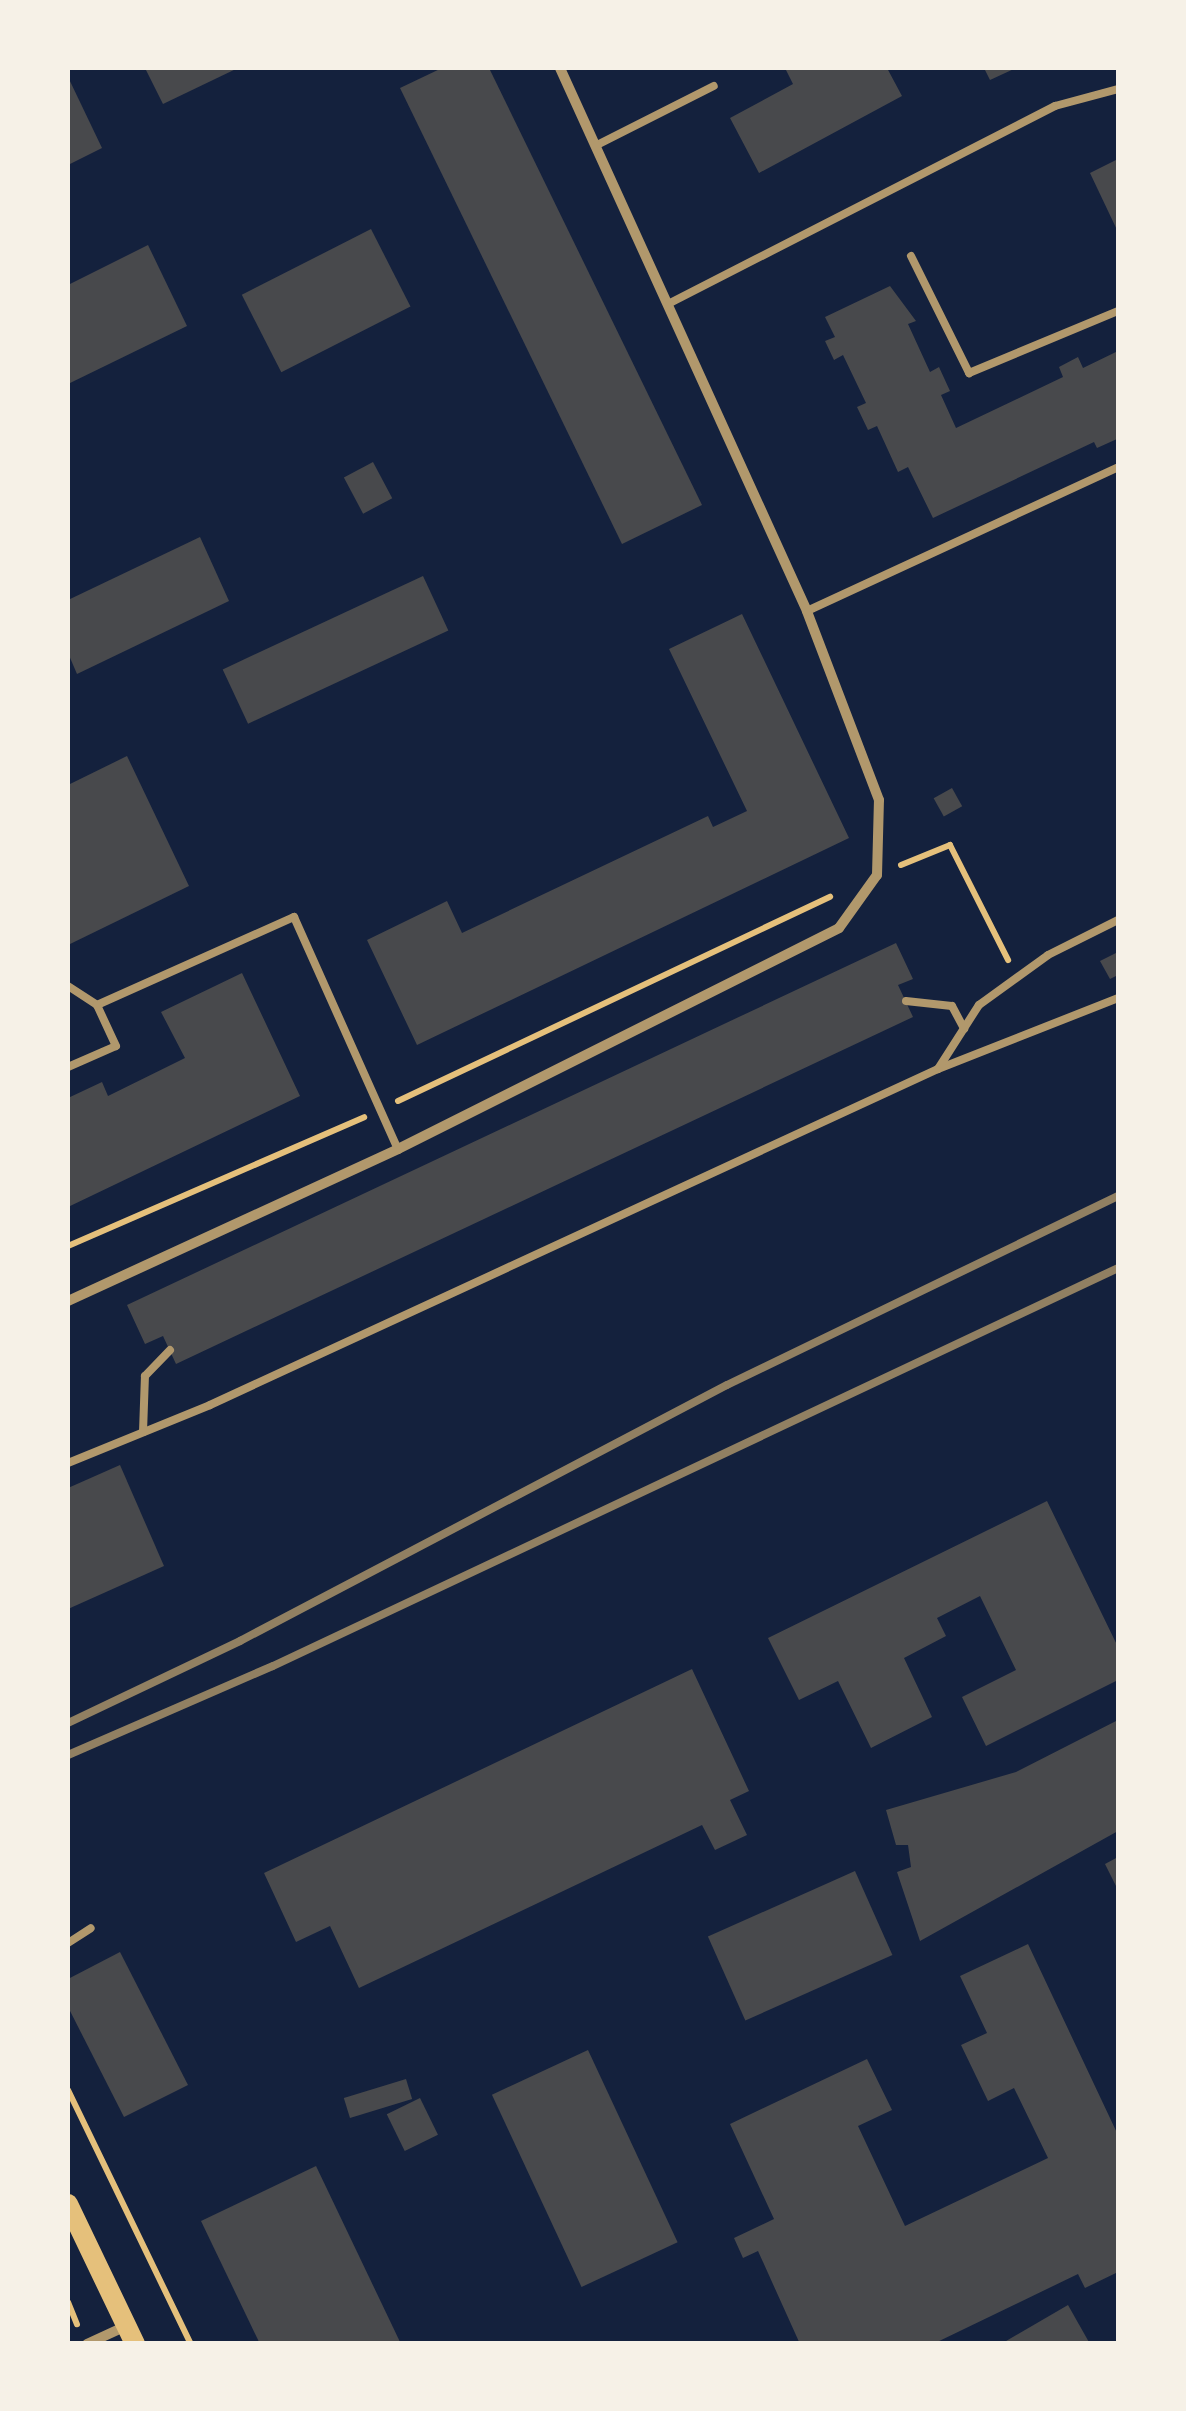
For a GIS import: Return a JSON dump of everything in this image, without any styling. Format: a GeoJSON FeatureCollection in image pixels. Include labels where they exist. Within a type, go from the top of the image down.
{"type":"FeatureCollection","features":[{"type":"Feature","properties":{"kind":"main road"},"geometry":{"type":"LineString","coordinates":[[68,2204],[130,2335]]}},
{"type":"Feature","properties":{"kind":"street"},"geometry":{"type":"LineString","coordinates":[[68,1301],[398,1149],[839,928],[877,876],[880,800],[807,611],[560,68]]}},
{"type":"Feature","properties":{"kind":"street"},"geometry":{"type":"LineString","coordinates":[[87,2344],[130,2335]]}},
{"type":"Feature","properties":{"kind":"lane"},"geometry":{"type":"LineString","coordinates":[[596,146],[714,86]]}},
{"type":"Feature","properties":{"kind":"lane"},"geometry":{"type":"LineString","coordinates":[[668,304],[1056,106],[1118,89]]}},
{"type":"Feature","properties":{"kind":"lane"},"geometry":{"type":"LineString","coordinates":[[911,256],[969,373],[1118,311]]}},
{"type":"Feature","properties":{"kind":"lane"},"geometry":{"type":"LineString","coordinates":[[807,611],[1118,467]]}},
{"type":"Feature","properties":{"kind":"lane"},"geometry":{"type":"LineString","coordinates":[[97,1005],[294,917],[398,1149]]}},
{"type":"Feature","properties":{"kind":"lane"},"geometry":{"type":"LineString","coordinates":[[938,1069],[979,1005],[1048,955],[1118,920]]}},
{"type":"Feature","properties":{"kind":"lane"},"geometry":{"type":"LineString","coordinates":[[68,986],[97,1005],[116,1046],[68,1068]]}},
{"type":"Feature","properties":{"kind":"lane"},"geometry":{"type":"LineString","coordinates":[[68,1463],[938,1069],[1118,998]]}},
{"type":"Feature","properties":{"kind":"lane"},"geometry":{"type":"LineString","coordinates":[[906,1001],[952,1006],[964,1029]]}},
{"type":"Feature","properties":{"kind":"lane"},"geometry":{"type":"LineString","coordinates":[[143,1432],[144,1376],[170,1350]]}},
{"type":"Feature","properties":{"kind":"lane"},"geometry":{"type":"LineString","coordinates":[[68,1944],[91,1928]]}},
{"type":"Feature","properties":{"kind":"path"},"geometry":{"type":"LineString","coordinates":[[68,1246],[380,1110],[950,845],[998,942]]}},
{"type":"Feature","properties":{"kind":"path"},"geometry":{"type":"LineString","coordinates":[[68,2090],[191,2344]]}},
{"type":"Feature","properties":{"kind":"building"},"geometry":{"type":"Polygon","coordinates":[[[145,68],[238,68],[163,104],[145,68]]]}},
{"type":"Feature","properties":{"kind":"building"},"geometry":{"type":"Polygon","coordinates":[[[442,68],[489,68],[702,505],[622,544],[400,88],[442,68]]]}},
{"type":"Feature","properties":{"kind":"building"},"geometry":{"type":"Polygon","coordinates":[[[785,68],[887,68],[902,96],[759,173],[730,118],[793,84],[785,68]]]}},
{"type":"Feature","properties":{"kind":"building"},"geometry":{"type":"Polygon","coordinates":[[[984,68],[1016,68],[990,80],[984,68]]]}},
{"type":"Feature","properties":{"kind":"building"},"geometry":{"type":"Polygon","coordinates":[[[68,77],[102,148],[68,165],[68,77]]]}},
{"type":"Feature","properties":{"kind":"building"},"geometry":{"type":"Polygon","coordinates":[[[1118,159],[1118,232],[1090,173],[1118,159]]]}},
{"type":"Feature","properties":{"kind":"building"},"geometry":{"type":"Polygon","coordinates":[[[371,229],[410,307],[281,372],[242,295],[371,229]]]}},
{"type":"Feature","properties":{"kind":"building"},"geometry":{"type":"Polygon","coordinates":[[[148,245],[187,326],[68,384],[68,285],[148,245]]]}},
{"type":"Feature","properties":{"kind":"building"},"geometry":{"type":"Polygon","coordinates":[[[890,286],[916,321],[908,324],[930,372],[939,367],[950,391],[941,395],[956,428],[1063,377],[1059,367],[1078,357],[1083,368],[1118,351],[1117,439],[1097,448],[1094,442],[933,518],[908,467],[898,472],[877,426],[868,430],[857,407],[866,403],[843,355],[834,360],[825,341],[835,337],[825,317],[890,286]]]}},
{"type":"Feature","properties":{"kind":"building"},"geometry":{"type":"Polygon","coordinates":[[[373,462],[392,498],[363,514],[344,477],[373,462]]]}},
{"type":"Feature","properties":{"kind":"building"},"geometry":{"type":"Polygon","coordinates":[[[200,537],[229,601],[77,674],[68,653],[68,600],[200,537]]]}},
{"type":"Feature","properties":{"kind":"building"},"geometry":{"type":"Polygon","coordinates":[[[423,576],[448,630],[248,724],[223,669],[423,576]]]}},
{"type":"Feature","properties":{"kind":"building"},"geometry":{"type":"Polygon","coordinates":[[[742,614],[849,838],[417,1045],[367,940],[447,901],[462,933],[708,816],[713,827],[747,811],[669,649],[742,614]]]}},
{"type":"Feature","properties":{"kind":"building"},"geometry":{"type":"Polygon","coordinates":[[[127,756],[189,886],[68,945],[68,785],[127,756]]]}},
{"type":"Feature","properties":{"kind":"building"},"geometry":{"type":"Polygon","coordinates":[[[952,788],[962,806],[944,817],[934,798],[952,788]]]}},
{"type":"Feature","properties":{"kind":"building"},"geometry":{"type":"Polygon","coordinates":[[[896,943],[913,979],[898,985],[913,1017],[176,1364],[163,1336],[145,1344],[127,1305],[896,943]]]}},
{"type":"Feature","properties":{"kind":"building"},"geometry":{"type":"Polygon","coordinates":[[[1118,952],[1118,975],[1110,979],[1100,961],[1118,952]]]}},
{"type":"Feature","properties":{"kind":"building"},"geometry":{"type":"Polygon","coordinates":[[[242,973],[300,1096],[68,1207],[68,1098],[102,1082],[108,1096],[185,1058],[161,1012],[242,973]]]}},
{"type":"Feature","properties":{"kind":"building"},"geometry":{"type":"Polygon","coordinates":[[[120,1465],[164,1566],[68,1609],[68,1488],[120,1465]]]}},
{"type":"Feature","properties":{"kind":"building"},"geometry":{"type":"Polygon","coordinates":[[[1047,1501],[1118,1647],[1118,1680],[986,1746],[962,1697],[1016,1670],[980,1596],[937,1618],[946,1636],[904,1658],[932,1717],[871,1748],[838,1681],[799,1700],[768,1638],[1047,1501]]]}},
{"type":"Feature","properties":{"kind":"building"},"geometry":{"type":"Polygon","coordinates":[[[692,1669],[749,1791],[730,1800],[747,1835],[715,1850],[702,1825],[359,1988],[330,1926],[296,1942],[264,1873],[692,1669]]]}},
{"type":"Feature","properties":{"kind":"building"},"geometry":{"type":"Polygon","coordinates":[[[1118,1720],[1118,1831],[920,1941],[897,1872],[911,1867],[908,1845],[896,1845],[886,1810],[1016,1772],[1118,1720]]]}},
{"type":"Feature","properties":{"kind":"building"},"geometry":{"type":"Polygon","coordinates":[[[1118,1857],[1118,1890],[1105,1864],[1118,1857]]]}},
{"type":"Feature","properties":{"kind":"building"},"geometry":{"type":"Polygon","coordinates":[[[855,1871],[892,1955],[745,2021],[708,1936],[855,1871]]]}},
{"type":"Feature","properties":{"kind":"building"},"geometry":{"type":"Polygon","coordinates":[[[1028,1944],[1118,2135],[1118,2272],[1085,2288],[1078,2274],[933,2344],[800,2344],[758,2251],[743,2258],[734,2238],[774,2219],[730,2124],[867,2059],[892,2110],[858,2126],[905,2226],[1048,2158],[1014,2088],[988,2101],[961,2045],[987,2033],[960,1976],[1028,1944]]]}},
{"type":"Feature","properties":{"kind":"building"},"geometry":{"type":"Polygon","coordinates":[[[120,1952],[188,2085],[124,2117],[68,2007],[68,1979],[120,1952]]]}},
{"type":"Feature","properties":{"kind":"building"},"geometry":{"type":"Polygon","coordinates":[[[588,2050],[678,2242],[582,2287],[492,2095],[588,2050]]]}},
{"type":"Feature","properties":{"kind":"building"},"geometry":{"type":"Polygon","coordinates":[[[406,2079],[412,2099],[350,2118],[344,2098],[406,2079]]]}},
{"type":"Feature","properties":{"kind":"building"},"geometry":{"type":"Polygon","coordinates":[[[420,2098],[438,2135],[405,2151],[387,2114],[420,2098]]]}},
{"type":"Feature","properties":{"kind":"building"},"geometry":{"type":"Polygon","coordinates":[[[316,2166],[401,2344],[260,2344],[201,2221],[316,2166]]]}},
{"type":"Feature","properties":{"kind":"building"},"geometry":{"type":"Polygon","coordinates":[[[1068,2305],[1090,2344],[1001,2344],[1068,2305]]]}},
{"type":"Feature","properties":{"kind":"railway"},"geometry":{"type":"LineString","coordinates":[[68,1723],[240,1641],[727,1385],[1118,1196]]}},
{"type":"Feature","properties":{"kind":"railway"},"geometry":{"type":"LineString","coordinates":[[68,1755],[273,1666],[1118,1268]]}}]}
